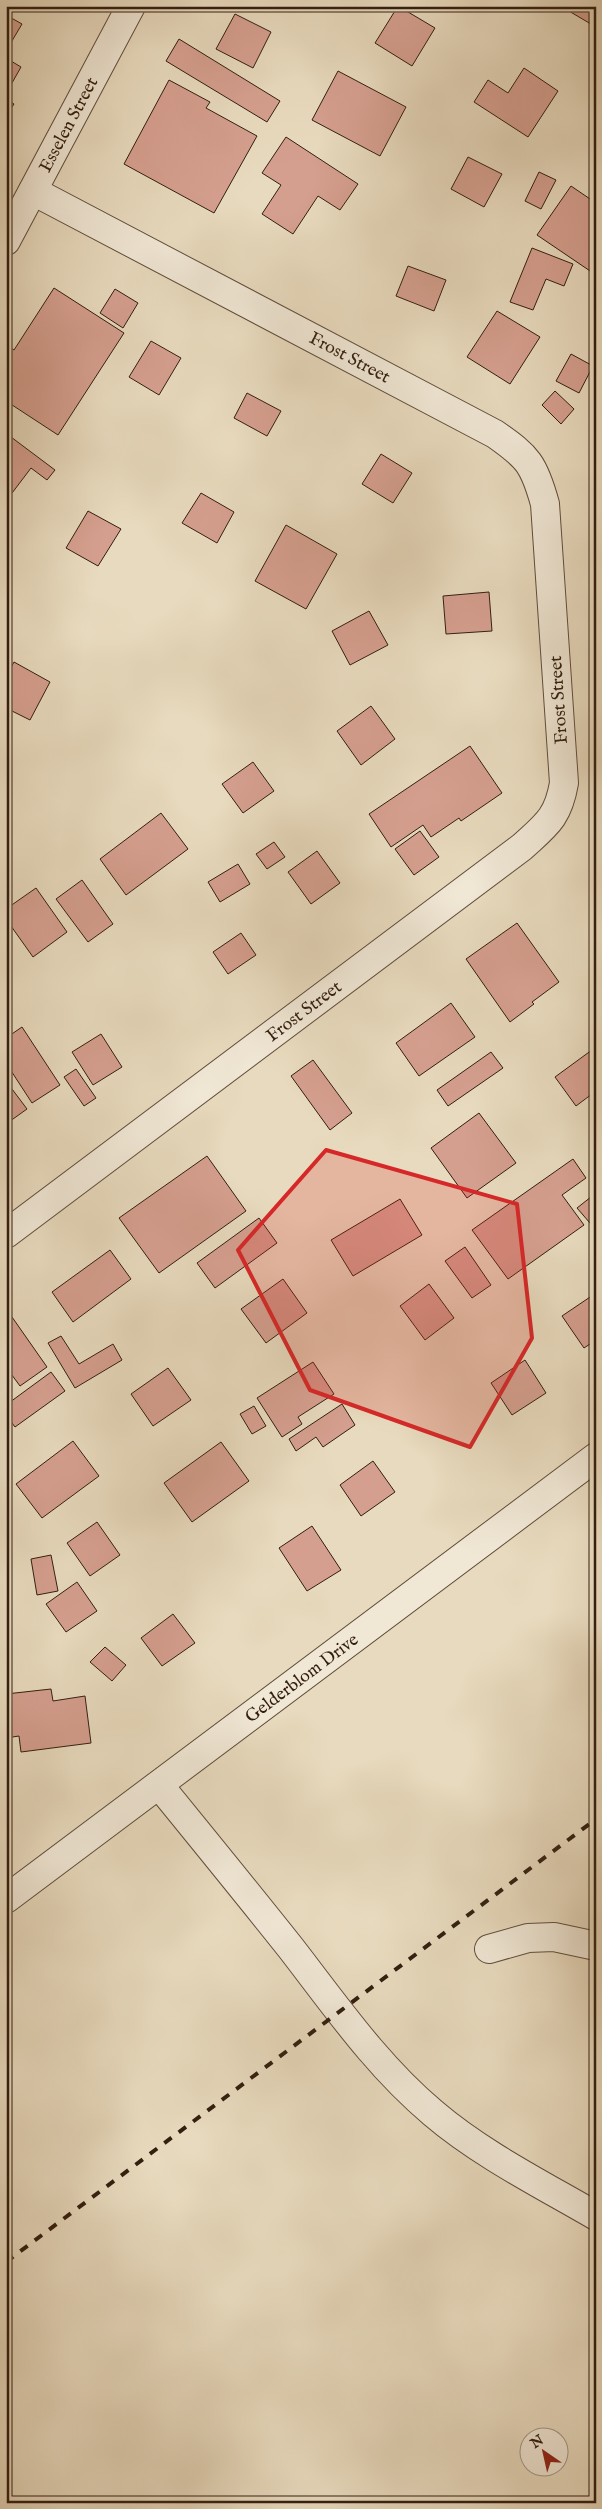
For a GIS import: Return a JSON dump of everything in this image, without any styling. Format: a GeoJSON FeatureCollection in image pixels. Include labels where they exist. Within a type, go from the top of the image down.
{"type":"FeatureCollection","features":[{"type":"Feature","properties":{"kind":"street","name":"Esselen Street"},"geometry":{"type":"LineString","coordinates":[[6,241],[131,6]]}},
{"type":"Feature","properties":{"kind":"street","name":"Frost Street"},"geometry":{"type":"LineString","coordinates":[[6,1234],[522,847],[554,816],[561,802],[564,784],[545,504],[538,478],[530,463],[518,450],[495,434],[33,191]]}},
{"type":"Feature","properties":{"kind":"street","name":"Gelderblom Drive"},"geometry":{"type":"LineString","coordinates":[[6,1899],[596,1457]]}},
{"type":"Feature","properties":{"kind":"street"},"geometry":{"type":"LineString","coordinates":[[159,1785],[291,1949],[338,2012],[395,2079],[433,2114],[473,2143],[596,2216]]}},
{"type":"Feature","properties":{"kind":"street"},"geometry":{"type":"LineString","coordinates":[[490,1949],[528,1938],[554,1938],[596,1946]]}},
{"type":"Feature","properties":{"kind":"highlighted area"},"geometry":{"type":"Polygon","coordinates":[[[326,1150],[517,1204],[532,1338],[470,1447],[310,1390],[238,1250],[326,1150]]]}},
{"type":"Feature","properties":{"kind":"building"},"geometry":{"type":"Polygon","coordinates":[[[398,6],[435,28],[412,66],[375,43],[398,6]]]}},
{"type":"Feature","properties":{"kind":"building"},"geometry":{"type":"Polygon","coordinates":[[[563,6],[596,6],[596,27],[562,7],[563,6]]]}},
{"type":"Feature","properties":{"kind":"building"},"geometry":{"type":"Polygon","coordinates":[[[235,14],[271,32],[253,68],[216,49],[235,14]]]}},
{"type":"Feature","properties":{"kind":"building"},"geometry":{"type":"Polygon","coordinates":[[[6,15],[22,24],[6,51],[6,15]]]}},
{"type":"Feature","properties":{"kind":"building"},"geometry":{"type":"Polygon","coordinates":[[[179,39],[280,101],[267,122],[166,61],[179,39]]]}},
{"type":"Feature","properties":{"kind":"building"},"geometry":{"type":"Polygon","coordinates":[[[6,58],[21,67],[8,90],[6,89],[6,58]]]}},
{"type":"Feature","properties":{"kind":"building"},"geometry":{"type":"Polygon","coordinates":[[[524,68],[558,91],[528,137],[474,102],[488,80],[508,93],[524,68]]]}},
{"type":"Feature","properties":{"kind":"building"},"geometry":{"type":"Polygon","coordinates":[[[338,71],[406,107],[380,156],[312,120],[338,71]]]}},
{"type":"Feature","properties":{"kind":"building"},"geometry":{"type":"Polygon","coordinates":[[[169,80],[210,102],[206,108],[257,136],[214,213],[124,164],[169,80]]]}},
{"type":"Feature","properties":{"kind":"building"},"geometry":{"type":"Polygon","coordinates":[[[6,99],[14,104],[6,116],[6,99]]]}},
{"type":"Feature","properties":{"kind":"building"},"geometry":{"type":"Polygon","coordinates":[[[286,137],[358,184],[340,210],[318,196],[293,234],[262,214],[281,185],[262,173],[286,137]]]}},
{"type":"Feature","properties":{"kind":"building"},"geometry":{"type":"Polygon","coordinates":[[[468,157],[502,174],[484,207],[451,189],[468,157]]]}},
{"type":"Feature","properties":{"kind":"building"},"geometry":{"type":"Polygon","coordinates":[[[539,172],[556,180],[541,209],[525,201],[539,172]]]}},
{"type":"Feature","properties":{"kind":"building"},"geometry":{"type":"Polygon","coordinates":[[[571,186],[596,203],[596,275],[537,235],[571,186]]]}},
{"type":"Feature","properties":{"kind":"building"},"geometry":{"type":"Polygon","coordinates":[[[532,248],[573,264],[564,286],[546,279],[533,310],[510,302],[532,248]]]}},
{"type":"Feature","properties":{"kind":"building"},"geometry":{"type":"Polygon","coordinates":[[[408,266],[446,280],[434,311],[396,296],[408,266]]]}},
{"type":"Feature","properties":{"kind":"building"},"geometry":{"type":"Polygon","coordinates":[[[54,288],[124,333],[58,435],[6,401],[6,349],[8,346],[14,350],[54,288]]]}},
{"type":"Feature","properties":{"kind":"building"},"geometry":{"type":"Polygon","coordinates":[[[115,289],[138,303],[123,328],[100,313],[115,289]]]}},
{"type":"Feature","properties":{"kind":"building"},"geometry":{"type":"Polygon","coordinates":[[[497,311],[540,337],[510,384],[467,357],[497,311]]]}},
{"type":"Feature","properties":{"kind":"building"},"geometry":{"type":"Polygon","coordinates":[[[151,341],[181,358],[159,395],[129,377],[151,341]]]}},
{"type":"Feature","properties":{"kind":"building"},"geometry":{"type":"Polygon","coordinates":[[[571,354],[593,366],[579,393],[556,381],[571,354]]]}},
{"type":"Feature","properties":{"kind":"building"},"geometry":{"type":"Polygon","coordinates":[[[555,391],[574,409],[561,424],[542,405],[555,391]]]}},
{"type":"Feature","properties":{"kind":"building"},"geometry":{"type":"Polygon","coordinates":[[[247,393],[281,411],[267,436],[234,418],[247,393]]]}},
{"type":"Feature","properties":{"kind":"building"},"geometry":{"type":"Polygon","coordinates":[[[7,434],[55,470],[47,480],[31,468],[6,501],[7,434]]]}},
{"type":"Feature","properties":{"kind":"building"},"geometry":{"type":"Polygon","coordinates":[[[381,454],[412,473],[393,503],[362,484],[381,454]]]}},
{"type":"Feature","properties":{"kind":"building"},"geometry":{"type":"Polygon","coordinates":[[[201,493],[234,512],[217,543],[182,523],[201,493]]]}},
{"type":"Feature","properties":{"kind":"building"},"geometry":{"type":"Polygon","coordinates":[[[88,511],[121,529],[98,566],[66,548],[88,511]]]}},
{"type":"Feature","properties":{"kind":"building"},"geometry":{"type":"Polygon","coordinates":[[[286,525],[337,554],[306,609],[255,581],[286,525]]]}},
{"type":"Feature","properties":{"kind":"building"},"geometry":{"type":"Polygon","coordinates":[[[489,592],[492,631],[446,634],[443,596],[489,592]]]}},
{"type":"Feature","properties":{"kind":"building"},"geometry":{"type":"Polygon","coordinates":[[[369,611],[388,645],[350,665],[332,631],[369,611]]]}},
{"type":"Feature","properties":{"kind":"building"},"geometry":{"type":"Polygon","coordinates":[[[14,662],[50,682],[30,720],[6,708],[6,676],[14,662]]]}},
{"type":"Feature","properties":{"kind":"building"},"geometry":{"type":"Polygon","coordinates":[[[371,706],[395,739],[361,765],[337,731],[371,706]]]}},
{"type":"Feature","properties":{"kind":"building"},"geometry":{"type":"Polygon","coordinates":[[[470,746],[502,793],[461,821],[459,818],[431,837],[423,825],[391,847],[369,814],[470,746]]]}},
{"type":"Feature","properties":{"kind":"building"},"geometry":{"type":"Polygon","coordinates":[[[253,762],[274,791],[243,813],[222,784],[253,762]]]}},
{"type":"Feature","properties":{"kind":"building"},"geometry":{"type":"Polygon","coordinates":[[[161,813],[188,849],[126,895],[100,859],[161,813]]]}},
{"type":"Feature","properties":{"kind":"building"},"geometry":{"type":"Polygon","coordinates":[[[420,831],[439,857],[414,875],[395,849],[420,831]]]}},
{"type":"Feature","properties":{"kind":"building"},"geometry":{"type":"Polygon","coordinates":[[[274,842],[285,857],[267,869],[256,854],[274,842]]]}},
{"type":"Feature","properties":{"kind":"building"},"geometry":{"type":"Polygon","coordinates":[[[317,851],[340,883],[311,904],[288,872],[317,851]]]}},
{"type":"Feature","properties":{"kind":"building"},"geometry":{"type":"Polygon","coordinates":[[[238,864],[250,884],[220,902],[208,882],[238,864]]]}},
{"type":"Feature","properties":{"kind":"building"},"geometry":{"type":"Polygon","coordinates":[[[82,880],[113,924],[88,942],[56,899],[82,880]]]}},
{"type":"Feature","properties":{"kind":"building"},"geometry":{"type":"Polygon","coordinates":[[[36,888],[67,932],[33,957],[6,919],[6,909],[36,888]]]}},
{"type":"Feature","properties":{"kind":"building"},"geometry":{"type":"Polygon","coordinates":[[[517,923],[559,982],[532,1002],[534,1004],[510,1022],[466,959],[517,923]]]}},
{"type":"Feature","properties":{"kind":"building"},"geometry":{"type":"Polygon","coordinates":[[[241,933],[256,955],[228,974],[213,952],[241,933]]]}},
{"type":"Feature","properties":{"kind":"building"},"geometry":{"type":"Polygon","coordinates":[[[451,1003],[475,1037],[419,1076],[396,1043],[451,1003]]]}},
{"type":"Feature","properties":{"kind":"building"},"geometry":{"type":"Polygon","coordinates":[[[22,1027],[60,1085],[32,1103],[6,1063],[6,1038],[22,1027]]]}},
{"type":"Feature","properties":{"kind":"building"},"geometry":{"type":"Polygon","coordinates":[[[101,1034],[122,1067],[93,1085],[72,1052],[101,1034]]]}},
{"type":"Feature","properties":{"kind":"building"},"geometry":{"type":"Polygon","coordinates":[[[596,1047],[596,1091],[576,1106],[555,1077],[596,1047]]]}},
{"type":"Feature","properties":{"kind":"building"},"geometry":{"type":"Polygon","coordinates":[[[491,1052],[503,1068],[448,1106],[437,1090],[491,1052]]]}},
{"type":"Feature","properties":{"kind":"building"},"geometry":{"type":"Polygon","coordinates":[[[313,1060],[352,1113],[330,1130],[291,1076],[313,1060]]]}},
{"type":"Feature","properties":{"kind":"building"},"geometry":{"type":"Polygon","coordinates":[[[76,1069],[96,1098],[84,1106],[64,1077],[76,1069]]]}},
{"type":"Feature","properties":{"kind":"building"},"geometry":{"type":"Polygon","coordinates":[[[6,1081],[27,1109],[6,1124],[6,1081]]]}},
{"type":"Feature","properties":{"kind":"building"},"geometry":{"type":"Polygon","coordinates":[[[479,1113],[516,1163],[467,1198],[431,1148],[479,1113]]]}},
{"type":"Feature","properties":{"kind":"building"},"geometry":{"type":"Polygon","coordinates":[[[207,1156],[246,1211],[159,1273],[119,1218],[207,1156]]]}},
{"type":"Feature","properties":{"kind":"building"},"geometry":{"type":"Polygon","coordinates":[[[573,1159],[586,1178],[562,1195],[584,1225],[508,1279],[472,1230],[573,1159]]]}},
{"type":"Feature","properties":{"kind":"building"},"geometry":{"type":"Polygon","coordinates":[[[596,1193],[596,1230],[577,1208],[596,1193]]]}},
{"type":"Feature","properties":{"kind":"building"},"geometry":{"type":"Polygon","coordinates":[[[400,1199],[422,1235],[353,1276],[331,1240],[400,1199]]]}},
{"type":"Feature","properties":{"kind":"building"},"geometry":{"type":"Polygon","coordinates":[[[259,1218],[277,1243],[215,1288],[197,1263],[259,1218]]]}},
{"type":"Feature","properties":{"kind":"building"},"geometry":{"type":"Polygon","coordinates":[[[465,1247],[491,1285],[472,1298],[445,1261],[465,1247]]]}},
{"type":"Feature","properties":{"kind":"building"},"geometry":{"type":"Polygon","coordinates":[[[110,1250],[131,1279],[73,1322],[52,1292],[110,1250]]]}},
{"type":"Feature","properties":{"kind":"building"},"geometry":{"type":"Polygon","coordinates":[[[283,1279],[307,1313],[266,1343],[241,1309],[283,1279]]]}},
{"type":"Feature","properties":{"kind":"building"},"geometry":{"type":"Polygon","coordinates":[[[429,1284],[454,1318],[425,1340],[400,1306],[429,1284]]]}},
{"type":"Feature","properties":{"kind":"building"},"geometry":{"type":"Polygon","coordinates":[[[596,1293],[596,1340],[584,1348],[562,1316],[596,1293]]]}},
{"type":"Feature","properties":{"kind":"building"},"geometry":{"type":"Polygon","coordinates":[[[12,1317],[47,1367],[20,1386],[6,1367],[6,1321],[12,1317]]]}},
{"type":"Feature","properties":{"kind":"building"},"geometry":{"type":"Polygon","coordinates":[[[61,1336],[79,1364],[113,1344],[122,1360],[75,1388],[48,1343],[61,1336]]]}},
{"type":"Feature","properties":{"kind":"building"},"geometry":{"type":"Polygon","coordinates":[[[525,1360],[546,1393],[512,1415],[491,1383],[525,1360]]]}},
{"type":"Feature","properties":{"kind":"building"},"geometry":{"type":"Polygon","coordinates":[[[313,1362],[334,1394],[298,1417],[302,1424],[282,1437],[257,1398],[313,1362]]]}},
{"type":"Feature","properties":{"kind":"building"},"geometry":{"type":"Polygon","coordinates":[[[168,1368],[191,1400],[153,1426],[131,1394],[168,1368]]]}},
{"type":"Feature","properties":{"kind":"building"},"geometry":{"type":"Polygon","coordinates":[[[51,1372],[65,1391],[15,1427],[6,1415],[6,1405],[51,1372]]]}},
{"type":"Feature","properties":{"kind":"building"},"geometry":{"type":"Polygon","coordinates":[[[342,1404],[355,1425],[323,1447],[316,1437],[296,1451],[289,1439],[342,1404]]]}},
{"type":"Feature","properties":{"kind":"building"},"geometry":{"type":"Polygon","coordinates":[[[254,1406],[266,1426],[252,1434],[240,1414],[254,1406]]]}},
{"type":"Feature","properties":{"kind":"building"},"geometry":{"type":"Polygon","coordinates":[[[73,1441],[99,1476],[42,1518],[16,1484],[73,1441]]]}},
{"type":"Feature","properties":{"kind":"building"},"geometry":{"type":"Polygon","coordinates":[[[221,1442],[249,1481],[192,1522],[164,1483],[221,1442]]]}},
{"type":"Feature","properties":{"kind":"building"},"geometry":{"type":"Polygon","coordinates":[[[373,1461],[395,1492],[361,1516],[340,1485],[373,1461]]]}},
{"type":"Feature","properties":{"kind":"building"},"geometry":{"type":"Polygon","coordinates":[[[97,1522],[120,1555],[90,1576],[67,1543],[97,1522]]]}},
{"type":"Feature","properties":{"kind":"building"},"geometry":{"type":"Polygon","coordinates":[[[312,1526],[341,1570],[307,1591],[279,1548],[312,1526]]]}},
{"type":"Feature","properties":{"kind":"building"},"geometry":{"type":"Polygon","coordinates":[[[51,1555],[58,1591],[37,1595],[31,1559],[51,1555]]]}},
{"type":"Feature","properties":{"kind":"building"},"geometry":{"type":"Polygon","coordinates":[[[77,1582],[97,1611],[66,1632],[46,1604],[77,1582]]]}},
{"type":"Feature","properties":{"kind":"building"},"geometry":{"type":"Polygon","coordinates":[[[173,1614],[195,1643],[162,1666],[141,1638],[173,1614]]]}},
{"type":"Feature","properties":{"kind":"building"},"geometry":{"type":"Polygon","coordinates":[[[105,1647],[126,1665],[112,1681],[90,1662],[105,1647]]]}},
{"type":"Feature","properties":{"kind":"building"},"geometry":{"type":"Polygon","coordinates":[[[51,1689],[53,1701],[85,1696],[91,1743],[21,1752],[19,1736],[6,1738],[6,1694],[51,1689]]]}},
{"type":"Feature","properties":{"kind":"railway"},"geometry":{"type":"LineString","coordinates":[[6,2262],[596,1819]]}}]}
